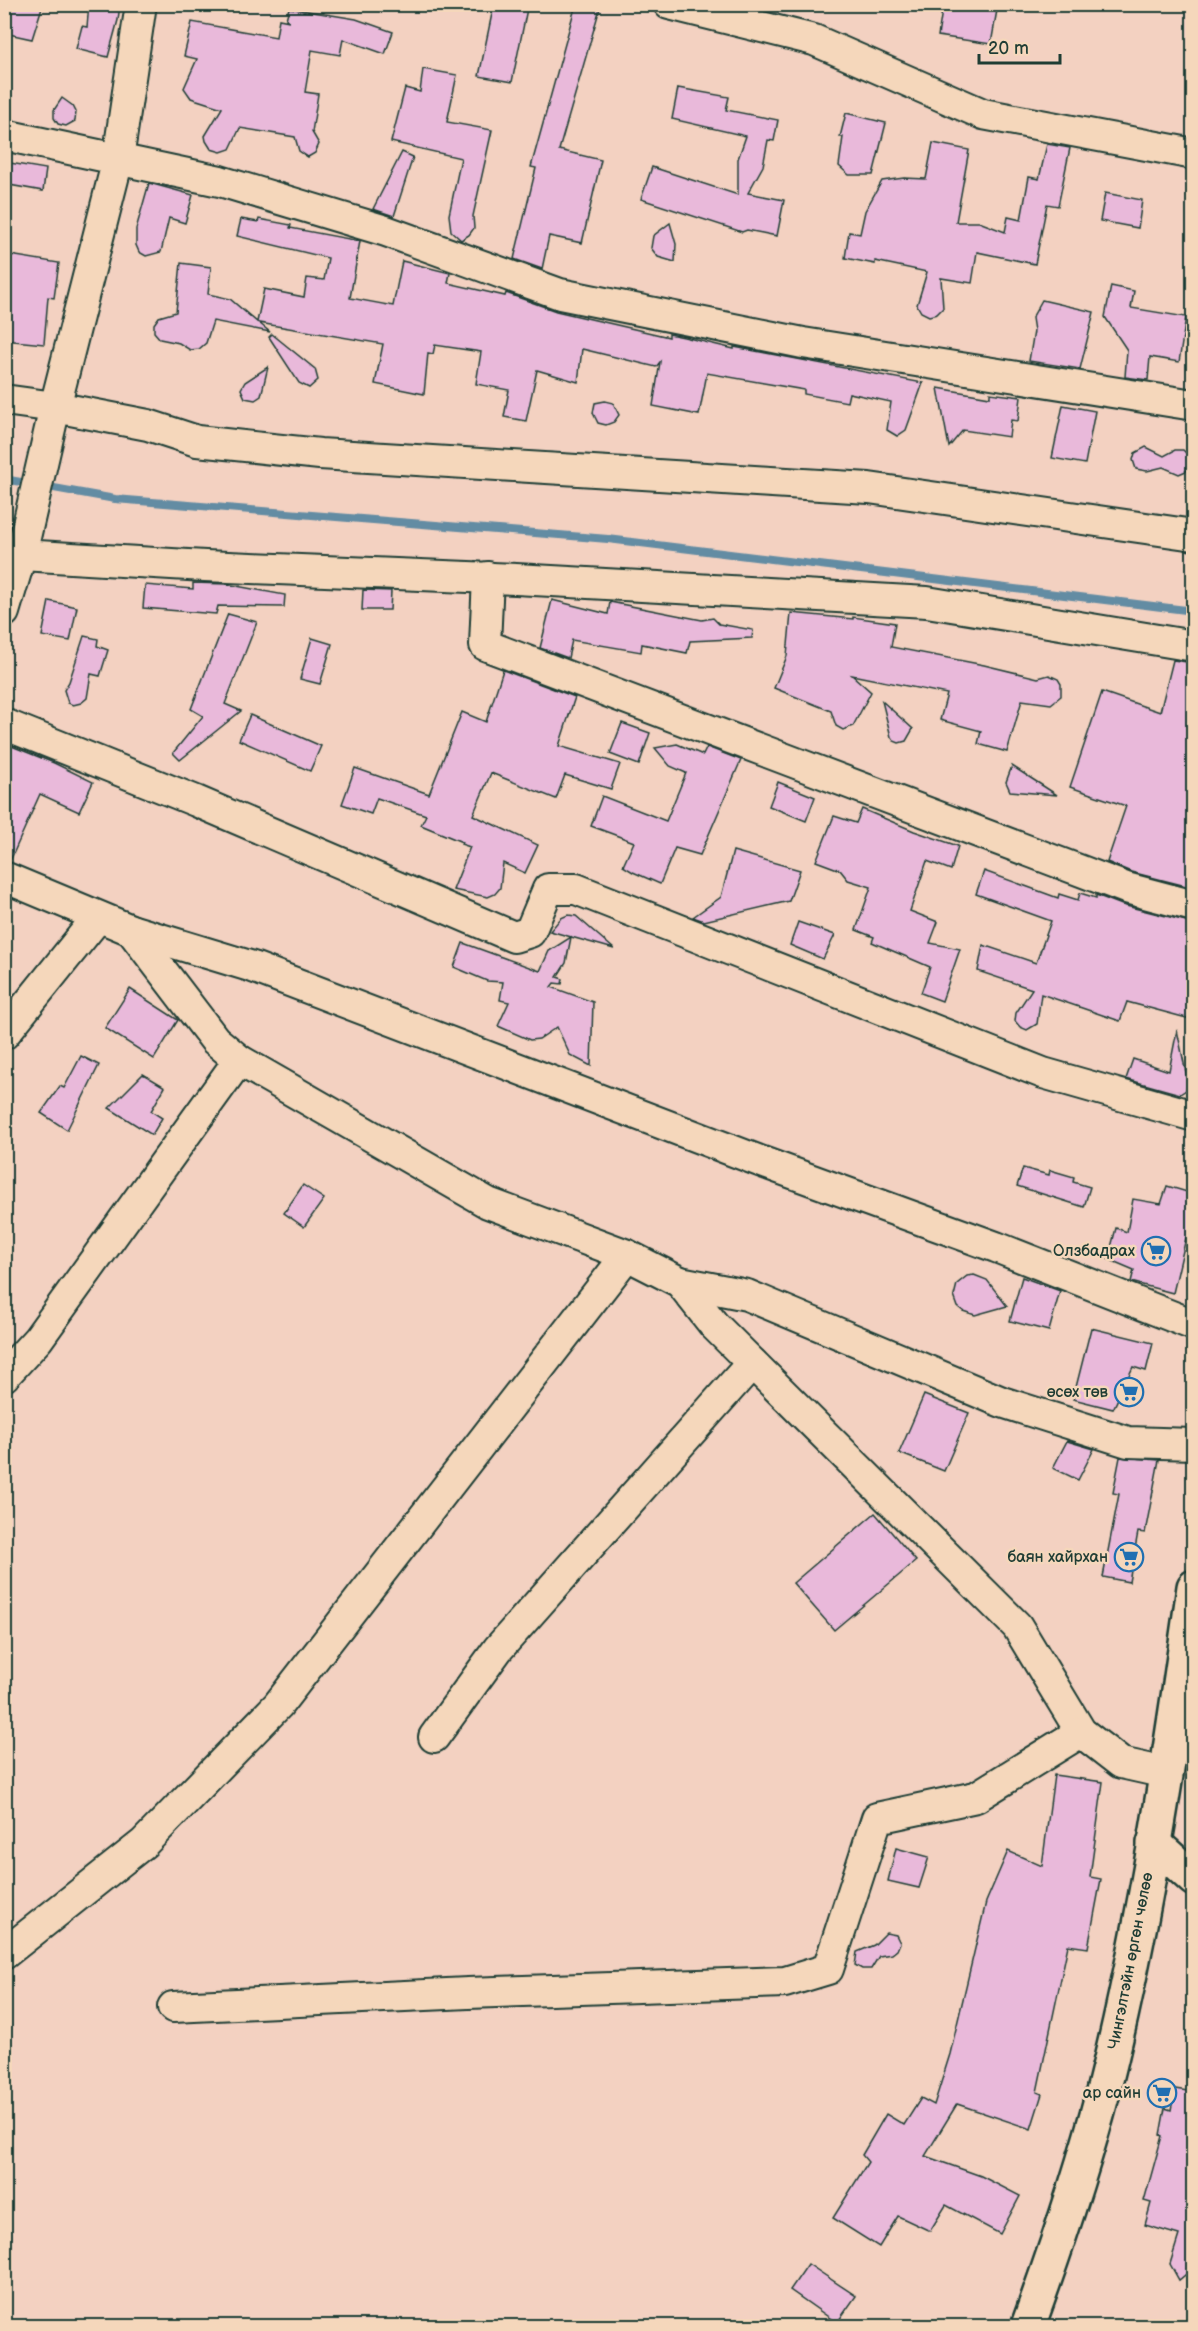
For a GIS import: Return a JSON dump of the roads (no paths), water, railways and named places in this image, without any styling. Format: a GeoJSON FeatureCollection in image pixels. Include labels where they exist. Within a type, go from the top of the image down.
{"type":"FeatureCollection","features":[{"type":"Feature","properties":{"kind":"main road","name":"Чингэлтэйн өргөн чөлөө"},"geometry":{"type":"LineString","coordinates":[[1028,2326],[1054,2254],[1102,2094],[1134,1957],[1166,1773],[1185,1714],[1194,1587]]}},
{"type":"Feature","properties":{"kind":"main road"},"geometry":{"type":"LineString","coordinates":[[1154,1843],[1194,1879]]}},
{"type":"Feature","properties":{"kind":"street"},"geometry":{"type":"LineString","coordinates":[[4,612],[13,554],[55,407],[118,159],[141,4]]}},
{"type":"Feature","properties":{"kind":"street"},"geometry":{"type":"LineString","coordinates":[[669,4],[814,40],[983,114],[1194,154]]}},
{"type":"Feature","properties":{"kind":"street"},"geometry":{"type":"LineString","coordinates":[[4,135],[220,181],[386,231],[560,294],[803,343],[1194,405]]}},
{"type":"Feature","properties":{"kind":"street"},"geometry":{"type":"LineString","coordinates":[[4,400],[55,407],[148,425],[197,441],[320,454],[869,488],[1194,535]]}},
{"type":"Feature","properties":{"kind":"street"},"geometry":{"type":"LineString","coordinates":[[13,554],[217,566],[488,577],[927,602],[1194,646]]}},
{"type":"Feature","properties":{"kind":"street"},"geometry":{"type":"LineString","coordinates":[[488,577],[485,645],[1126,888],[1194,906]]}},
{"type":"Feature","properties":{"kind":"street"},"geometry":{"type":"LineString","coordinates":[[4,724],[196,801],[514,936],[530,932],[548,889],[576,890],[1043,1073],[1194,1116]]}},
{"type":"Feature","properties":{"kind":"street"},"geometry":{"type":"LineString","coordinates":[[4,877],[131,930],[254,967],[754,1159],[996,1247],[1194,1325]]}},
{"type":"Feature","properties":{"kind":"street"},"geometry":{"type":"LineString","coordinates":[[4,1034],[98,916]]}},
{"type":"Feature","properties":{"kind":"street"},"geometry":{"type":"LineString","coordinates":[[131,930],[215,1040],[239,1060],[488,1203],[627,1255],[680,1282],[747,1295],[1002,1402],[1128,1442],[1194,1444]]}},
{"type":"Feature","properties":{"kind":"street"},"geometry":{"type":"LineString","coordinates":[[4,1376],[38,1339],[239,1060]]}},
{"type":"Feature","properties":{"kind":"street"},"geometry":{"type":"LineString","coordinates":[[4,1954],[144,1843],[278,1705],[627,1255]]}},
{"type":"Feature","properties":{"kind":"street"},"geometry":{"type":"LineString","coordinates":[[680,1282],[714,1325],[1017,1626],[1081,1732],[1121,1763],[1166,1773]]}},
{"type":"Feature","properties":{"kind":"street"},"geometry":{"type":"LineString","coordinates":[[434,1737],[498,1649],[752,1363]]}},
{"type":"Feature","properties":{"kind":"street"},"geometry":{"type":"LineString","coordinates":[[173,2007],[468,1993],[785,1982],[828,1969],[877,1818],[975,1797],[1081,1732]]}},
{"type":"Feature","properties":{"kind":"waterway"},"geometry":{"type":"LineString","coordinates":[[4,479],[115,499],[608,539],[1194,611]]}},
{"type":"Feature","properties":{"kind":"place","name":"Олзбадрах"},"geometry":{"type":"Point","coordinates":[1156,1251]}},
{"type":"Feature","properties":{"kind":"place","name":"өсөх төв"},"geometry":{"type":"Point","coordinates":[1129,1392]}},
{"type":"Feature","properties":{"kind":"place","name":"баян хайрхан"},"geometry":{"type":"Point","coordinates":[1129,1557]}},
{"type":"Feature","properties":{"kind":"place","name":"ар сайн"},"geometry":{"type":"Point","coordinates":[1162,2093]}}]}
